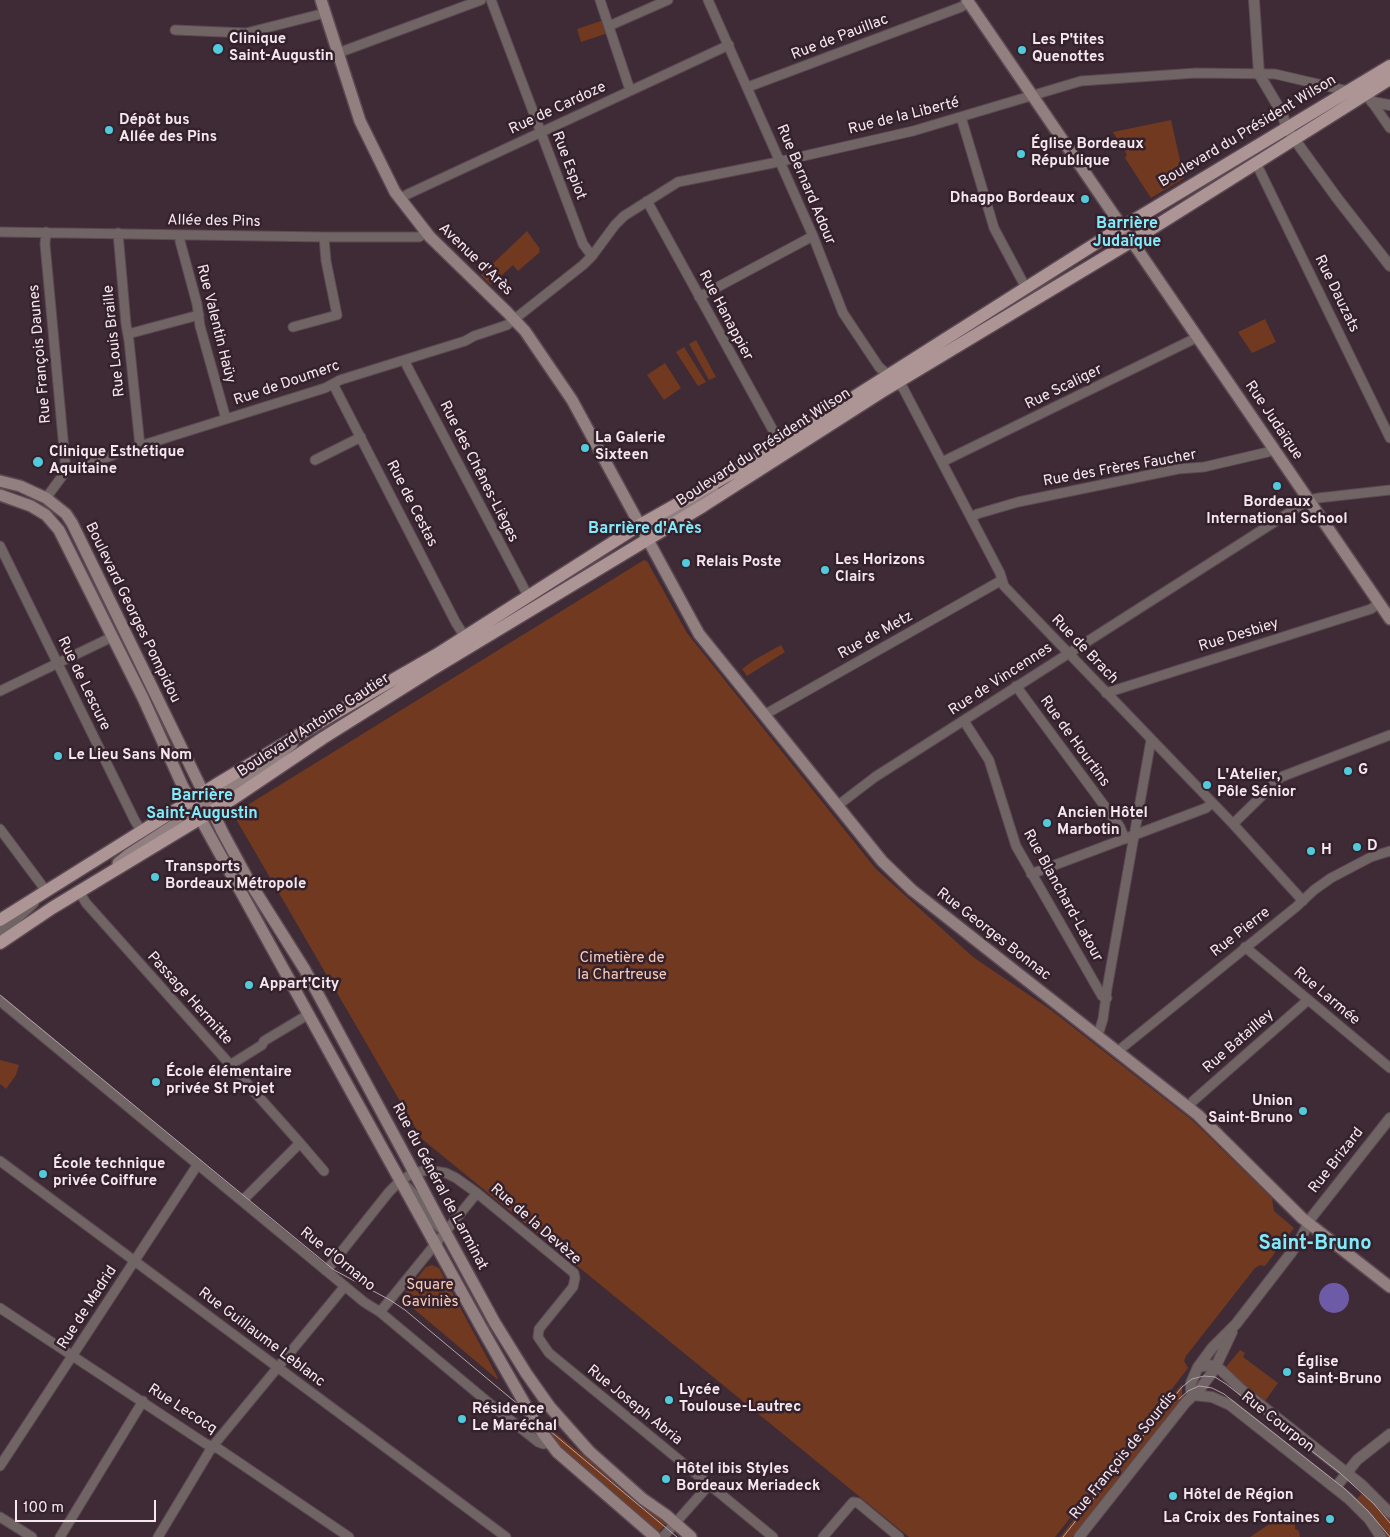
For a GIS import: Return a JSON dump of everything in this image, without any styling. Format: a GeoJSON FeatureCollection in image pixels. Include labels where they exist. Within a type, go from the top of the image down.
{"type":"FeatureCollection","features":[{"type":"Feature","properties":{"kind":"main road","name":"Avenue d'Arès"},"geometry":{"type":"LineString","coordinates":[[321,0],[360,121],[400,199],[426,233],[525,331],[572,400],[648,540]]}},
{"type":"Feature","properties":{"kind":"main road"},"geometry":{"type":"LineString","coordinates":[[968,1],[1132,241]]}},
{"type":"Feature","properties":{"kind":"main road","name":"Boulevard du Président Wilson"},"geometry":{"type":"LineString","coordinates":[[640,525],[1132,241],[1256,163],[1348,91],[1390,66]]}},
{"type":"Feature","properties":{"kind":"main road","name":"Boulevard du Président Wilson"},"geometry":{"type":"LineString","coordinates":[[648,540],[709,503],[1026,288],[1122,227],[1290,135],[1369,98],[1390,79]]}},
{"type":"Feature","properties":{"kind":"main road","name":"Rue Judaïque"},"geometry":{"type":"LineString","coordinates":[[1132,241],[1390,619]]}},
{"type":"Feature","properties":{"kind":"main road"},"geometry":{"type":"LineString","coordinates":[[648,540],[667,519],[710,492],[750,463]]}},
{"type":"Feature","properties":{"kind":"main road","name":"Boulevard Georges Pompidou"},"geometry":{"type":"LineString","coordinates":[[0,481],[20,486],[46,498],[66,514],[72,523],[212,808]]}},
{"type":"Feature","properties":{"kind":"main road","name":"Boulevard Georges Pompidou"},"geometry":{"type":"LineString","coordinates":[[0,495],[31,506],[46,515],[59,530],[196,809]]}},
{"type":"Feature","properties":{"kind":"main road","name":"Boulevard Antoine Gautier"},"geometry":{"type":"LineString","coordinates":[[0,943],[52,908],[91,886],[196,809],[204,792],[465,637],[640,525]]}},
{"type":"Feature","properties":{"kind":"main road","name":"Boulevard Antoine Gautier"},"geometry":{"type":"LineString","coordinates":[[0,920],[142,832],[196,809],[212,808],[441,664],[648,540]]}},
{"type":"Feature","properties":{"kind":"main road","name":"Rue Georges Bonnac"},"geometry":{"type":"LineString","coordinates":[[648,540],[699,634],[882,861],[905,884],[1188,1107],[1309,1223],[1390,1287]]}},
{"type":"Feature","properties":{"kind":"main road"},"geometry":{"type":"LineString","coordinates":[[212,808],[222,793],[269,763],[307,731]]}},
{"type":"Feature","properties":{"kind":"main road","name":"Rue du Général de Larminat"},"geometry":{"type":"LineString","coordinates":[[212,808],[250,881],[305,970],[495,1323],[526,1373],[550,1407],[588,1451],[643,1499],[676,1523],[691,1537]]}},
{"type":"Feature","properties":{"kind":"main road","name":"Rue du Général de Larminat"},"geometry":{"type":"LineString","coordinates":[[196,809],[512,1382],[538,1427],[550,1443]]}},
{"type":"Feature","properties":{"kind":"main road","name":"Rue d'Ornano"},"geometry":{"type":"LineString","coordinates":[[550,1443],[561,1456],[655,1537]]}},
{"type":"Feature","properties":{"kind":"street"},"geometry":{"type":"LineString","coordinates":[[338,52],[481,0]]}},
{"type":"Feature","properties":{"kind":"street","name":"Rue Espiot"},"geometry":{"type":"LineString","coordinates":[[491,0],[583,244],[592,256]]}},
{"type":"Feature","properties":{"kind":"street"},"geometry":{"type":"LineString","coordinates":[[600,0],[630,90]]}},
{"type":"Feature","properties":{"kind":"street"},"geometry":{"type":"LineString","coordinates":[[609,26],[668,0]]}},
{"type":"Feature","properties":{"kind":"street"},"geometry":{"type":"LineString","coordinates":[[709,2],[720,0]]}},
{"type":"Feature","properties":{"kind":"street"},"geometry":{"type":"LineString","coordinates":[[1254,0],[1259,74],[1282,113],[1290,135],[1336,198],[1390,266]]}},
{"type":"Feature","properties":{"kind":"street","name":"Rue de Pauillac"},"geometry":{"type":"LineString","coordinates":[[748,87],[961,7],[968,1]]}},
{"type":"Feature","properties":{"kind":"street","name":"Rue Bernard Adour"},"geometry":{"type":"LineString","coordinates":[[709,2],[813,236],[843,312],[879,367],[892,378]]}},
{"type":"Feature","properties":{"kind":"street"},"geometry":{"type":"LineString","coordinates":[[175,30],[246,33],[325,13]]}},
{"type":"Feature","properties":{"kind":"street","name":"Rue de Cardoze"},"geometry":{"type":"LineString","coordinates":[[400,199],[729,45]]}},
{"type":"Feature","properties":{"kind":"street","name":"Rue de la Liberté"},"geometry":{"type":"LineString","coordinates":[[515,319],[592,256],[624,216],[678,182],[884,138],[962,117],[1081,81],[1196,73],[1275,74],[1348,91]]}},
{"type":"Feature","properties":{"kind":"street"},"geometry":{"type":"LineString","coordinates":[[1348,91],[1390,105]]}},
{"type":"Feature","properties":{"kind":"street"},"geometry":{"type":"LineString","coordinates":[[1369,98],[1390,128]]}},
{"type":"Feature","properties":{"kind":"street"},"geometry":{"type":"LineString","coordinates":[[962,117],[994,228],[1026,288]]}},
{"type":"Feature","properties":{"kind":"street","name":"Rue Dauzats"},"geometry":{"type":"LineString","coordinates":[[1256,163],[1390,438]]}},
{"type":"Feature","properties":{"kind":"street","name":"Rue Hanappier"},"geometry":{"type":"LineString","coordinates":[[647,201],[780,444]]}},
{"type":"Feature","properties":{"kind":"street","name":"Allée des Pins"},"geometry":{"type":"LineString","coordinates":[[0,232],[324,237],[419,237],[426,233]]}},
{"type":"Feature","properties":{"kind":"street","name":"Rue François Daunes"},"geometry":{"type":"LineString","coordinates":[[46,232],[45,244],[66,471]]}},
{"type":"Feature","properties":{"kind":"street","name":"Rue Louis Braille"},"geometry":{"type":"LineString","coordinates":[[118,233],[140,446]]}},
{"type":"Feature","properties":{"kind":"street","name":"Rue Valentin Haüy"},"geometry":{"type":"LineString","coordinates":[[180,235],[226,419]]}},
{"type":"Feature","properties":{"kind":"street"},"geometry":{"type":"LineString","coordinates":[[699,297],[813,236]]}},
{"type":"Feature","properties":{"kind":"street"},"geometry":{"type":"LineString","coordinates":[[292,327],[337,315],[326,261],[324,237]]}},
{"type":"Feature","properties":{"kind":"street"},"geometry":{"type":"LineString","coordinates":[[128,334],[199,315]]}},
{"type":"Feature","properties":{"kind":"street","name":"Rue de Doumerc"},"geometry":{"type":"LineString","coordinates":[[66,471],[326,388],[392,363],[465,341],[507,325],[515,319]]}},
{"type":"Feature","properties":{"kind":"street","name":"Rue Scaliger"},"geometry":{"type":"LineString","coordinates":[[942,462],[1198,337]]}},
{"type":"Feature","properties":{"kind":"street","name":"Rue des Chênes-Lièges"},"geometry":{"type":"LineString","coordinates":[[406,360],[407,366],[528,596]]}},
{"type":"Feature","properties":{"kind":"street","name":"Rue de Brach"},"geometry":{"type":"LineString","coordinates":[[892,378],[903,388],[971,518],[1004,586],[1233,824],[1303,901]]}},
{"type":"Feature","properties":{"kind":"street","name":"Rue de Cestas"},"geometry":{"type":"LineString","coordinates":[[333,384],[394,505],[465,637]]}},
{"type":"Feature","properties":{"kind":"street"},"geometry":{"type":"LineString","coordinates":[[316,460],[361,437]]}},
{"type":"Feature","properties":{"kind":"street","name":"Rue des Frères Faucher"},"geometry":{"type":"LineString","coordinates":[[971,518],[977,514],[1018,502],[1178,469],[1204,467],[1264,454],[1274,449]]}},
{"type":"Feature","properties":{"kind":"street"},"geometry":{"type":"LineString","coordinates":[[46,498],[66,471]]}},
{"type":"Feature","properties":{"kind":"street"},"geometry":{"type":"LineString","coordinates":[[1309,500],[1390,490]]}},
{"type":"Feature","properties":{"kind":"street","name":"Rue de Vincennes"},"geometry":{"type":"LineString","coordinates":[[838,806],[876,777],[1016,686],[1309,500]]}},
{"type":"Feature","properties":{"kind":"street","name":"Rue de Lescure"},"geometry":{"type":"LineString","coordinates":[[0,546],[142,832]]}},
{"type":"Feature","properties":{"kind":"street","name":"Rue de Metz"},"geometry":{"type":"LineString","coordinates":[[764,715],[1002,580]]}},
{"type":"Feature","properties":{"kind":"street","name":"Rue Desbiey"},"geometry":{"type":"LineString","coordinates":[[1106,693],[1371,609],[1380,603]]}},
{"type":"Feature","properties":{"kind":"street"},"geometry":{"type":"LineString","coordinates":[[0,691],[112,637]]}},
{"type":"Feature","properties":{"kind":"street","name":"Rue de Hourtins"},"geometry":{"type":"LineString","coordinates":[[1016,686],[1120,827],[1125,839]]}},
{"type":"Feature","properties":{"kind":"street","name":"Rue Blanchard-Latour"},"geometry":{"type":"LineString","coordinates":[[964,721],[989,760],[1016,846],[1102,996],[1107,998]]}},
{"type":"Feature","properties":{"kind":"street"},"geometry":{"type":"LineString","coordinates":[[307,731],[322,738]]}},
{"type":"Feature","properties":{"kind":"street"},"geometry":{"type":"LineString","coordinates":[[1233,824],[1280,777],[1390,735]]}},
{"type":"Feature","properties":{"kind":"street"},"geometry":{"type":"LineString","coordinates":[[1098,1036],[1102,1029],[1107,988],[1152,740]]}},
{"type":"Feature","properties":{"kind":"street"},"geometry":{"type":"LineString","coordinates":[[1031,874],[1206,808],[1212,802]]}},
{"type":"Feature","properties":{"kind":"street"},"geometry":{"type":"LineString","coordinates":[[0,829],[47,892]]}},
{"type":"Feature","properties":{"kind":"street","name":"Rue Pierre"},"geometry":{"type":"LineString","coordinates":[[1118,1051],[1303,901],[1314,890],[1331,878],[1371,858],[1390,851]]}},
{"type":"Feature","properties":{"kind":"street","name":"Boulevard Antoine Gautier"},"geometry":{"type":"LineString","coordinates":[[0,931],[16,920],[47,892]]}},
{"type":"Feature","properties":{"kind":"street","name":"Passage Hermitte"},"geometry":{"type":"LineString","coordinates":[[80,893],[86,903],[324,1171]]}},
{"type":"Feature","properties":{"kind":"street","name":"Rue Larmée"},"geometry":{"type":"LineString","coordinates":[[1245,947],[1390,1068]]}},
{"type":"Feature","properties":{"kind":"street","name":"Rue Batailley"},"geometry":{"type":"LineString","coordinates":[[1188,1107],[1308,1000]]}},
{"type":"Feature","properties":{"kind":"street","name":"Rue d'Ornano"},"geometry":{"type":"LineString","coordinates":[[0,1001],[326,1271],[380,1312],[538,1442],[543,1444],[550,1443]]}},
{"type":"Feature","properties":{"kind":"street"},"geometry":{"type":"LineString","coordinates":[[230,1065],[262,1045],[264,1041],[309,1014]]}},
{"type":"Feature","properties":{"kind":"street","name":"Rue Brizard"},"geometry":{"type":"LineString","coordinates":[[1236,1324],[1291,1253],[1309,1223],[1390,1118]]}},
{"type":"Feature","properties":{"kind":"street"},"geometry":{"type":"LineString","coordinates":[[242,1200],[300,1143]]}},
{"type":"Feature","properties":{"kind":"street","name":"Rue Guillaume Leblanc"},"geometry":{"type":"LineString","coordinates":[[0,1161],[506,1537]]}},
{"type":"Feature","properties":{"kind":"street","name":"Rue de Madrid"},"geometry":{"type":"LineString","coordinates":[[0,1466],[198,1164]]}},
{"type":"Feature","properties":{"kind":"street","name":"Rue de la Devèze"},"geometry":{"type":"LineString","coordinates":[[414,1173],[428,1170],[446,1173],[456,1178],[570,1269],[575,1278]]}},
{"type":"Feature","properties":{"kind":"street"},"geometry":{"type":"LineString","coordinates":[[326,1271],[401,1180],[414,1173]]}},
{"type":"Feature","properties":{"kind":"street"},"geometry":{"type":"LineString","coordinates":[[401,1180],[417,1197],[428,1218],[446,1233]]}},
{"type":"Feature","properties":{"kind":"street","name":"Rue de la Devèze"},"geometry":{"type":"LineString","coordinates":[[380,1312],[477,1193]]}},
{"type":"Feature","properties":{"kind":"street","name":"Rue Joseph Abria"},"geometry":{"type":"LineString","coordinates":[[575,1278],[573,1287],[539,1329],[538,1337],[542,1345],[557,1360],[772,1537]]}},
{"type":"Feature","properties":{"kind":"street"},"geometry":{"type":"LineString","coordinates":[[158,1537],[212,1447],[345,1286]]}},
{"type":"Feature","properties":{"kind":"street","name":"Rue Lecocq"},"geometry":{"type":"LineString","coordinates":[[0,1308],[212,1447],[219,1449],[349,1537]]}},
{"type":"Feature","properties":{"kind":"street"},"geometry":{"type":"LineString","coordinates":[[1194,1395],[1191,1390],[1191,1383],[1198,1367],[1212,1348],[1236,1324]]}},
{"type":"Feature","properties":{"kind":"street","name":"Rue François de Sourdis"},"geometry":{"type":"LineString","coordinates":[[1079,1537],[1216,1367],[1236,1324]]}},
{"type":"Feature","properties":{"kind":"street"},"geometry":{"type":"LineString","coordinates":[[1198,1367],[1210,1364],[1216,1367]]}},
{"type":"Feature","properties":{"kind":"street","name":"Rue Courpon"},"geometry":{"type":"LineString","coordinates":[[1216,1367],[1374,1495],[1390,1513]]}},
{"type":"Feature","properties":{"kind":"street","name":"Rue Courpon"},"geometry":{"type":"LineString","coordinates":[[1194,1395],[1212,1397],[1226,1403],[1336,1487],[1359,1508],[1382,1537]]}},
{"type":"Feature","properties":{"kind":"street"},"geometry":{"type":"LineString","coordinates":[[60,1537],[143,1401]]}},
{"type":"Feature","properties":{"kind":"street"},"geometry":{"type":"LineString","coordinates":[[1336,1487],[1357,1460],[1390,1434]]}},
{"type":"Feature","properties":{"kind":"street"},"geometry":{"type":"LineString","coordinates":[[664,1537],[708,1485]]}},
{"type":"Feature","properties":{"kind":"street"},"geometry":{"type":"LineString","coordinates":[[823,1537],[853,1502],[858,1503],[899,1537]]}},
{"type":"Feature","properties":{"kind":"street"},"geometry":{"type":"LineString","coordinates":[[0,1516],[32,1537]]}},
{"type":"Feature","properties":{"kind":"green space"},"geometry":{"type":"Polygon","coordinates":[[[604,20],[608,33],[581,42],[577,29],[604,20]]]}},
{"type":"Feature","properties":{"kind":"green space"},"geometry":{"type":"Polygon","coordinates":[[[1171,120],[1184,178],[1151,198],[1125,158],[1127,155],[1113,132],[1171,120]]]}},
{"type":"Feature","properties":{"kind":"green space"},"geometry":{"type":"Polygon","coordinates":[[[527,231],[540,249],[540,252],[518,271],[513,265],[491,285],[481,275],[527,231]]]}},
{"type":"Feature","properties":{"kind":"green space"},"geometry":{"type":"Polygon","coordinates":[[[1265,319],[1276,342],[1252,353],[1238,332],[1265,319]]]}},
{"type":"Feature","properties":{"kind":"green space"},"geometry":{"type":"Polygon","coordinates":[[[696,340],[716,377],[709,380],[689,344],[696,340]]]}},
{"type":"Feature","properties":{"kind":"green space"},"geometry":{"type":"Polygon","coordinates":[[[684,347],[706,382],[698,386],[676,352],[684,347]]]}},
{"type":"Feature","properties":{"kind":"green space"},"geometry":{"type":"Polygon","coordinates":[[[665,363],[681,388],[664,400],[647,375],[665,363]]]}},
{"type":"Feature","properties":{"kind":"green space","name":"Cimetière de la Chartreuse"},"geometry":{"type":"Polygon","coordinates":[[[644,560],[647,561],[687,633],[876,869],[973,957],[1051,1010],[1192,1120],[1272,1198],[1274,1211],[1294,1228],[1265,1266],[1260,1265],[1255,1268],[1186,1356],[1184,1361],[1188,1368],[1055,1537],[909,1537],[422,1139],[233,814],[644,560]]]}},
{"type":"Feature","properties":{"kind":"green space"},"geometry":{"type":"Polygon","coordinates":[[[781,645],[785,652],[747,676],[742,669],[781,645]]]}},
{"type":"Feature","properties":{"kind":"green space"},"geometry":{"type":"Polygon","coordinates":[[[0,1060],[19,1065],[16,1075],[6,1089],[0,1084],[0,1060]]]}},
{"type":"Feature","properties":{"kind":"green space","name":"Square Gaviniès"},"geometry":{"type":"Polygon","coordinates":[[[432,1265],[439,1268],[497,1379],[401,1298],[426,1267],[432,1265]]]}},
{"type":"Feature","properties":{"kind":"green space"},"geometry":{"type":"Polygon","coordinates":[[[1240,1350],[1245,1353],[1243,1357],[1278,1383],[1265,1401],[1227,1371],[1226,1367],[1240,1350]]]}},
{"type":"Feature","properties":{"kind":"green space"},"geometry":{"type":"Polygon","coordinates":[[[1182,1384],[1182,1396],[1179,1402],[1078,1530],[1072,1537],[1060,1537],[1182,1384]]]}},
{"type":"Feature","properties":{"kind":"green space"},"geometry":{"type":"Polygon","coordinates":[[[541,1421],[667,1523],[658,1533],[568,1458],[541,1421]]]}},
{"type":"Feature","properties":{"kind":"green space"},"geometry":{"type":"Polygon","coordinates":[[[1364,1491],[1390,1519],[1390,1537],[1385,1537],[1355,1501],[1364,1491]]]}},
{"type":"Feature","properties":{"kind":"green space"},"geometry":{"type":"Polygon","coordinates":[[[1283,1515],[1291,1524],[1295,1524],[1295,1529],[1299,1531],[1300,1537],[1250,1537],[1283,1515]]]}},
{"type":"Feature","properties":{"kind":"shaded area"},"geometry":{"type":"Polygon","coordinates":[[[1334,1283],[1345,1287],[1349,1298],[1345,1309],[1334,1313],[1323,1309],[1319,1298],[1323,1287],[1334,1283]]]}},
{"type":"Feature","properties":{"kind":"tram line"},"geometry":{"type":"LineString","coordinates":[[0,995],[334,1270],[405,1310],[677,1537]]}},
{"type":"Feature","properties":{"kind":"tram line"},"geometry":{"type":"LineString","coordinates":[[1063,1537],[1182,1387],[1192,1379],[1204,1376],[1215,1377],[1226,1384],[1340,1473],[1374,1504],[1390,1523]]}},
{"type":"Feature","properties":{"kind":"tram line"},"geometry":{"type":"LineString","coordinates":[[1179,1399],[1188,1391],[1199,1386],[1212,1388],[1224,1394],[1345,1489],[1368,1511],[1390,1537]]}},
{"type":"Feature","properties":{"kind":"place","name":"Clinique Saint-Augustin"},"geometry":{"type":"Point","coordinates":[218,49]}},
{"type":"Feature","properties":{"kind":"place","name":"Les P'tites Quenottes"},"geometry":{"type":"Point","coordinates":[1022,50]}},
{"type":"Feature","properties":{"kind":"place","name":"Dépôt bus Allée des Pins"},"geometry":{"type":"Point","coordinates":[109,130]}},
{"type":"Feature","properties":{"kind":"place","name":"Église Bordeaux République"},"geometry":{"type":"Point","coordinates":[1021,154]}},
{"type":"Feature","properties":{"kind":"place","name":"Dhagpo Bordeaux"},"geometry":{"type":"Point","coordinates":[1085,199]}},
{"type":"Feature","properties":{"kind":"place","name":"La Galerie Sixteen"},"geometry":{"type":"Point","coordinates":[585,448]}},
{"type":"Feature","properties":{"kind":"place","name":"Clinique Esthétique Aquitaine"},"geometry":{"type":"Point","coordinates":[38,462]}},
{"type":"Feature","properties":{"kind":"place","name":"Bordeaux International School"},"geometry":{"type":"Point","coordinates":[1277,486]}},
{"type":"Feature","properties":{"kind":"place","name":"Relais Poste"},"geometry":{"type":"Point","coordinates":[686,563]}},
{"type":"Feature","properties":{"kind":"place","name":"Les Horizons Clairs"},"geometry":{"type":"Point","coordinates":[825,570]}},
{"type":"Feature","properties":{"kind":"place","name":"Le Lieu Sans Nom"},"geometry":{"type":"Point","coordinates":[58,756]}},
{"type":"Feature","properties":{"kind":"place","name":"G"},"geometry":{"type":"Point","coordinates":[1348,771]}},
{"type":"Feature","properties":{"kind":"place","name":"L'Atelier, Pôle Sénior"},"geometry":{"type":"Point","coordinates":[1207,785]}},
{"type":"Feature","properties":{"kind":"place","name":"Ancien Hôtel Marbotin"},"geometry":{"type":"Point","coordinates":[1047,823]}},
{"type":"Feature","properties":{"kind":"place","name":"D"},"geometry":{"type":"Point","coordinates":[1357,847]}},
{"type":"Feature","properties":{"kind":"place","name":"H"},"geometry":{"type":"Point","coordinates":[1311,851]}},
{"type":"Feature","properties":{"kind":"place","name":"Transports Bordeaux Métropole"},"geometry":{"type":"Point","coordinates":[155,877]}},
{"type":"Feature","properties":{"kind":"place","name":"Appart'City"},"geometry":{"type":"Point","coordinates":[249,985]}},
{"type":"Feature","properties":{"kind":"place","name":"École élémentaire privée St Projet"},"geometry":{"type":"Point","coordinates":[156,1082]}},
{"type":"Feature","properties":{"kind":"place","name":"Union Saint-Bruno"},"geometry":{"type":"Point","coordinates":[1303,1111]}},
{"type":"Feature","properties":{"kind":"place","name":"École technique privée Coiffure"},"geometry":{"type":"Point","coordinates":[43,1174]}},
{"type":"Feature","properties":{"kind":"place","name":"Église Saint-Bruno"},"geometry":{"type":"Point","coordinates":[1287,1372]}},
{"type":"Feature","properties":{"kind":"place","name":"Lycée Toulouse-Lautrec"},"geometry":{"type":"Point","coordinates":[669,1400]}},
{"type":"Feature","properties":{"kind":"place","name":"Résidence Le Maréchal"},"geometry":{"type":"Point","coordinates":[462,1419]}},
{"type":"Feature","properties":{"kind":"place","name":"Hôtel ibis Styles Bordeaux Meriadeck"},"geometry":{"type":"Point","coordinates":[666,1479]}},
{"type":"Feature","properties":{"kind":"place","name":"Hôtel de Région"},"geometry":{"type":"Point","coordinates":[1173,1496]}},
{"type":"Feature","properties":{"kind":"place","name":"La Croix des Fontaines"},"geometry":{"type":"Point","coordinates":[1330,1519]}},
{"type":"Feature","properties":{"kind":"district","name":"Barrière Judaïque"},"geometry":{"type":"Point","coordinates":[1127,234]}},
{"type":"Feature","properties":{"kind":"district","name":"Barrière d'Arès"},"geometry":{"type":"Point","coordinates":[645,530]}},
{"type":"Feature","properties":{"kind":"district","name":"Barrière Saint-Augustin"},"geometry":{"type":"Point","coordinates":[202,806]}},
{"type":"Feature","properties":{"kind":"district","name":"Saint-Bruno"},"geometry":{"type":"Point","coordinates":[1315,1245]}}]}
